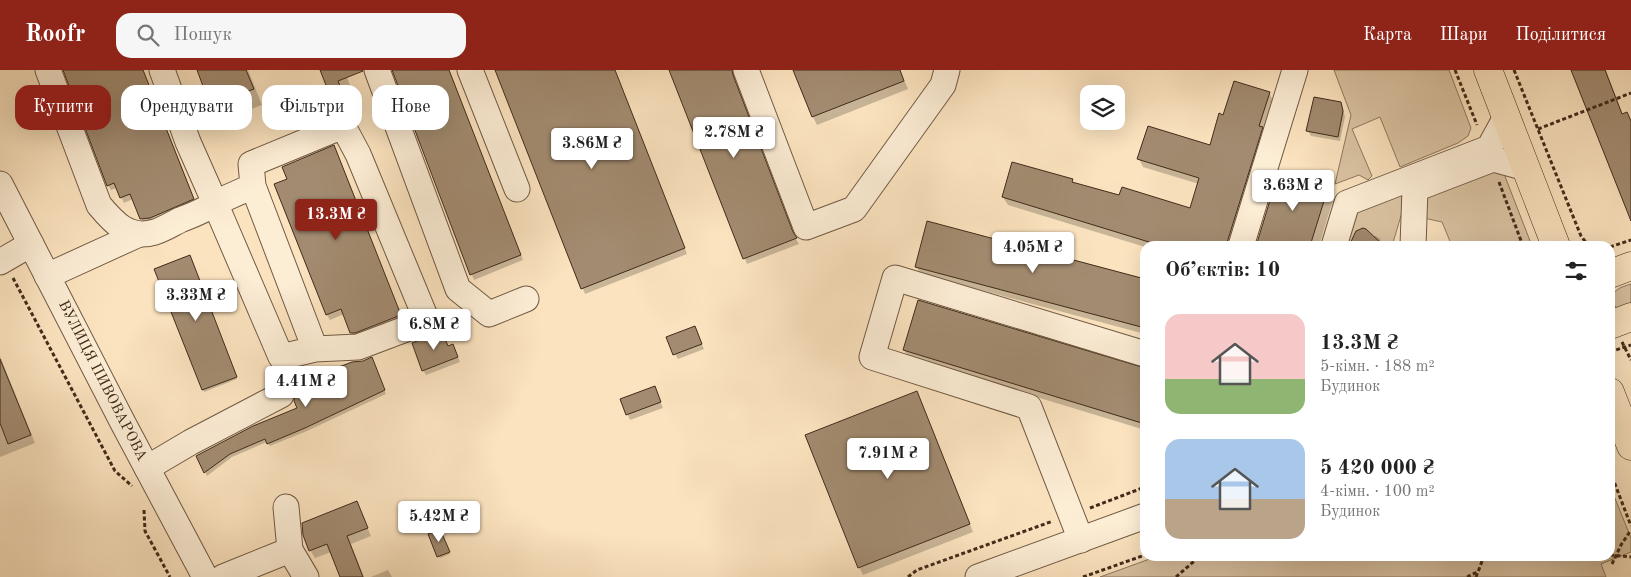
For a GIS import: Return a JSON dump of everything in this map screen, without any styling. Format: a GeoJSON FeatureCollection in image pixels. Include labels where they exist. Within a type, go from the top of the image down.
{"type":"FeatureCollection","features":[{"type":"Feature","properties":{"kind":"main road"},"geometry":{"type":"LineString","coordinates":[[1488,70],[1526,168],[1568,241]]}},
{"type":"Feature","properties":{"kind":"main road"},"geometry":{"type":"LineString","coordinates":[[1615,272],[1631,266]]}},
{"type":"Feature","properties":{"kind":"main road"},"geometry":{"type":"LineString","coordinates":[[1615,323],[1631,317]]}},
{"type":"Feature","properties":{"kind":"main road"},"geometry":{"type":"LineString","coordinates":[[1615,405],[1631,446]]}},
{"type":"Feature","properties":{"kind":"street"},"geometry":{"type":"LineString","coordinates":[[48,70],[100,205],[113,221],[122,228],[137,234]]}},
{"type":"Feature","properties":{"kind":"street"},"geometry":{"type":"LineString","coordinates":[[162,70],[188,142],[281,357],[315,349],[358,347],[427,321],[358,154],[343,126],[251,164],[253,186],[315,349]]}},
{"type":"Feature","properties":{"kind":"street"},"geometry":{"type":"LineString","coordinates":[[376,70],[458,290],[490,314],[526,299]]}},
{"type":"Feature","properties":{"kind":"street"},"geometry":{"type":"LineString","coordinates":[[470,70],[517,189]]}},
{"type":"Feature","properties":{"kind":"street"},"geometry":{"type":"LineString","coordinates":[[746,70],[806,227],[854,209],[942,85],[947,70]]}},
{"type":"Feature","properties":{"kind":"street"},"geometry":{"type":"LineString","coordinates":[[1242,241],[1295,70]]}},
{"type":"Feature","properties":{"kind":"street"},"geometry":{"type":"LineString","coordinates":[[1336,241],[1347,203],[1489,148],[1506,117]]}},
{"type":"Feature","properties":{"kind":"street"},"geometry":{"type":"LineString","coordinates":[[1413,241],[1415,189],[1493,159],[1526,168]]}},
{"type":"Feature","properties":{"kind":"street","name":"ВУЛИЦЯ ПИВОВАРОВА"},"geometry":{"type":"LineString","coordinates":[[0,184],[48,276],[141,478],[205,577]]}},
{"type":"Feature","properties":{"kind":"street"},"geometry":{"type":"LineString","coordinates":[[48,276],[137,234],[154,232],[204,211],[216,203],[253,186]]}},
{"type":"Feature","properties":{"kind":"street"},"geometry":{"type":"LineString","coordinates":[[2,261],[31,244]]}},
{"type":"Feature","properties":{"kind":"street"},"geometry":{"type":"LineString","coordinates":[[1076,542],[1015,402],[872,357],[895,278],[1140,352]]}},
{"type":"Feature","properties":{"kind":"street"},"geometry":{"type":"LineString","coordinates":[[141,478],[191,442],[281,395]]}},
{"type":"Feature","properties":{"kind":"street"},"geometry":{"type":"LineString","coordinates":[[286,507],[290,550],[306,577]]}},
{"type":"Feature","properties":{"kind":"street"},"geometry":{"type":"LineString","coordinates":[[978,577],[1140,518]]}},
{"type":"Feature","properties":{"kind":"street"},"geometry":{"type":"LineString","coordinates":[[224,577],[290,550]]}},
{"type":"Feature","properties":{"kind":"path"},"geometry":{"type":"LineString","coordinates":[[1514,70],[1538,129],[1568,241]]}},
{"type":"Feature","properties":{"kind":"path"},"geometry":{"type":"LineString","coordinates":[[1538,129],[1631,93]]}},
{"type":"Feature","properties":{"kind":"path"},"geometry":{"type":"LineString","coordinates":[[1615,245],[1631,240]]}},
{"type":"Feature","properties":{"kind":"path"},"geometry":{"type":"LineString","coordinates":[[2,261],[115,471],[141,478]]}},
{"type":"Feature","properties":{"kind":"path"},"geometry":{"type":"LineString","coordinates":[[1615,350],[1631,345]]}},
{"type":"Feature","properties":{"kind":"path"},"geometry":{"type":"LineString","coordinates":[[1631,352],[1631,361]]}},
{"type":"Feature","properties":{"kind":"path"},"geometry":{"type":"LineString","coordinates":[[1615,485],[1631,528],[1616,555],[1631,557]]}},
{"type":"Feature","properties":{"kind":"path"},"geometry":{"type":"LineString","coordinates":[[908,577],[917,570],[1066,517],[1140,488]]}},
{"type":"Feature","properties":{"kind":"path"},"geometry":{"type":"LineString","coordinates":[[144,502],[145,530],[170,577]]}},
{"type":"Feature","properties":{"kind":"path"},"geometry":{"type":"LineString","coordinates":[[1083,577],[1140,557]]}},
{"type":"Feature","properties":{"kind":"path"},"geometry":{"type":"LineString","coordinates":[[1176,577],[1194,561]]}},
{"type":"Feature","properties":{"kind":"path"},"geometry":{"type":"LineString","coordinates":[[1476,577],[1482,561]]}},
{"type":"Feature","properties":{"kind":"path"},"geometry":{"type":"LineString","coordinates":[[1468,577],[1478,572]]}},
{"type":"Feature","properties":{"kind":"shaded area"},"geometry":{"type":"Polygon","coordinates":[[[1334,70],[1449,70],[1471,128],[1468,136],[1458,143],[1400,167],[1380,117],[1352,129],[1372,176],[1368,180],[1359,175],[1335,184],[1351,115],[1334,70]]]}},
{"type":"Feature","properties":{"kind":"shaded area"},"geometry":{"type":"Polygon","coordinates":[[[1501,166],[1530,241],[1450,241],[1442,222],[1424,218],[1424,202],[1440,187],[1501,166]]]}},
{"type":"Feature","properties":{"kind":"shaded area"},"geometry":{"type":"Polygon","coordinates":[[[1402,192],[1403,209],[1393,241],[1342,241],[1357,211],[1402,192]]]}},
{"type":"Feature","properties":{"kind":"shaded area"},"geometry":{"type":"Polygon","coordinates":[[[1631,284],[1631,306],[1617,308],[1615,306],[1615,292],[1631,284]]]}},
{"type":"Feature","properties":{"kind":"shaded area"},"geometry":{"type":"Polygon","coordinates":[[[1615,498],[1631,538],[1631,552],[1615,558],[1615,498]]]}},
{"type":"Feature","properties":{"kind":"shaded area"},"geometry":{"type":"Polygon","coordinates":[[[1144,561],[1608,561],[1601,564],[1606,577],[1100,577],[1144,561]]]}},
{"type":"Feature","properties":{"kind":"building"},"geometry":{"type":"Polygon","coordinates":[[[63,70],[143,70],[149,85],[121,85],[121,130],[167,130],[194,199],[150,218],[140,219],[130,194],[120,198],[114,183],[107,186],[86,130],[111,130],[111,85],[69,85],[63,70]]]}},
{"type":"Feature","properties":{"kind":"building"},"geometry":{"type":"Polygon","coordinates":[[[197,70],[246,70],[254,89],[252,90],[252,85],[203,85],[197,70]]]}},
{"type":"Feature","properties":{"kind":"building"},"geometry":{"type":"Polygon","coordinates":[[[320,70],[363,70],[338,81],[340,85],[326,85],[320,70]]]}},
{"type":"Feature","properties":{"kind":"building"},"geometry":{"type":"Polygon","coordinates":[[[392,70],[449,70],[521,255],[470,275],[415,130],[449,130],[449,85],[398,85],[392,70]]]}},
{"type":"Feature","properties":{"kind":"building"},"geometry":{"type":"Polygon","coordinates":[[[495,70],[615,70],[685,248],[581,289],[495,70]]]}},
{"type":"Feature","properties":{"kind":"building"},"geometry":{"type":"Polygon","coordinates":[[[669,70],[732,70],[793,232],[797,238],[743,259],[669,70]]]}},
{"type":"Feature","properties":{"kind":"building"},"geometry":{"type":"Polygon","coordinates":[[[793,70],[900,70],[904,81],[812,117],[793,70]]]}},
{"type":"Feature","properties":{"kind":"building"},"geometry":{"type":"Polygon","coordinates":[[[1571,70],[1605,70],[1622,114],[1627,112],[1631,121],[1631,221],[1571,70]]]}},
{"type":"Feature","properties":{"kind":"building"},"geometry":{"type":"Polygon","coordinates":[[[1234,81],[1270,92],[1259,126],[1263,127],[1228,241],[1146,241],[1002,197],[1012,162],[1073,179],[1072,182],[1119,195],[1122,187],[1190,208],[1199,178],[1137,159],[1148,126],[1210,145],[1219,113],[1223,115],[1234,81]]]}},
{"type":"Feature","properties":{"kind":"building"},"geometry":{"type":"Polygon","coordinates":[[[1314,97],[1341,102],[1343,111],[1338,137],[1306,131],[1314,97]]]}},
{"type":"Feature","properties":{"kind":"building"},"geometry":{"type":"Polygon","coordinates":[[[334,145],[401,315],[355,333],[350,333],[341,309],[326,315],[274,184],[287,179],[282,167],[334,145]]]}},
{"type":"Feature","properties":{"kind":"building"},"geometry":{"type":"Polygon","coordinates":[[[1279,171],[1329,185],[1312,241],[1258,241],[1279,171]]]}},
{"type":"Feature","properties":{"kind":"building"},"geometry":{"type":"Polygon","coordinates":[[[927,221],[1140,278],[1140,327],[915,267],[927,221]]]}},
{"type":"Feature","properties":{"kind":"building"},"geometry":{"type":"Polygon","coordinates":[[[1363,228],[1366,229],[1379,241],[1351,241],[1356,231],[1363,228]]]}},
{"type":"Feature","properties":{"kind":"building"},"geometry":{"type":"Polygon","coordinates":[[[190,255],[237,377],[202,390],[154,269],[190,255]]]}},
{"type":"Feature","properties":{"kind":"building"},"geometry":{"type":"Polygon","coordinates":[[[918,300],[1140,367],[1140,422],[903,350],[918,300]]]}},
{"type":"Feature","properties":{"kind":"building"},"geometry":{"type":"Polygon","coordinates":[[[695,326],[702,344],[673,355],[666,337],[695,326]]]}},
{"type":"Feature","properties":{"kind":"building"},"geometry":{"type":"Polygon","coordinates":[[[442,331],[448,346],[453,344],[458,357],[422,371],[412,343],[442,331]]]}},
{"type":"Feature","properties":{"kind":"building"},"geometry":{"type":"Polygon","coordinates":[[[372,357],[385,390],[267,444],[265,439],[230,454],[204,473],[196,456],[253,426],[297,408],[294,401],[294,389],[291,385],[352,362],[363,361],[372,357]]]}},
{"type":"Feature","properties":{"kind":"building"},"geometry":{"type":"Polygon","coordinates":[[[0,359],[31,435],[8,444],[0,423],[0,359]]]}},
{"type":"Feature","properties":{"kind":"building"},"geometry":{"type":"Polygon","coordinates":[[[655,386],[661,402],[626,415],[620,399],[655,386]]]}},
{"type":"Feature","properties":{"kind":"building"},"geometry":{"type":"Polygon","coordinates":[[[917,391],[970,524],[858,568],[805,435],[917,391]]]}},
{"type":"Feature","properties":{"kind":"building"},"geometry":{"type":"Polygon","coordinates":[[[357,501],[368,528],[347,536],[363,577],[340,577],[327,544],[309,551],[303,535],[302,523],[357,501]]]}},
{"type":"Feature","properties":{"kind":"building"},"geometry":{"type":"Polygon","coordinates":[[[440,529],[450,552],[437,557],[428,534],[440,529]]]}}]}
